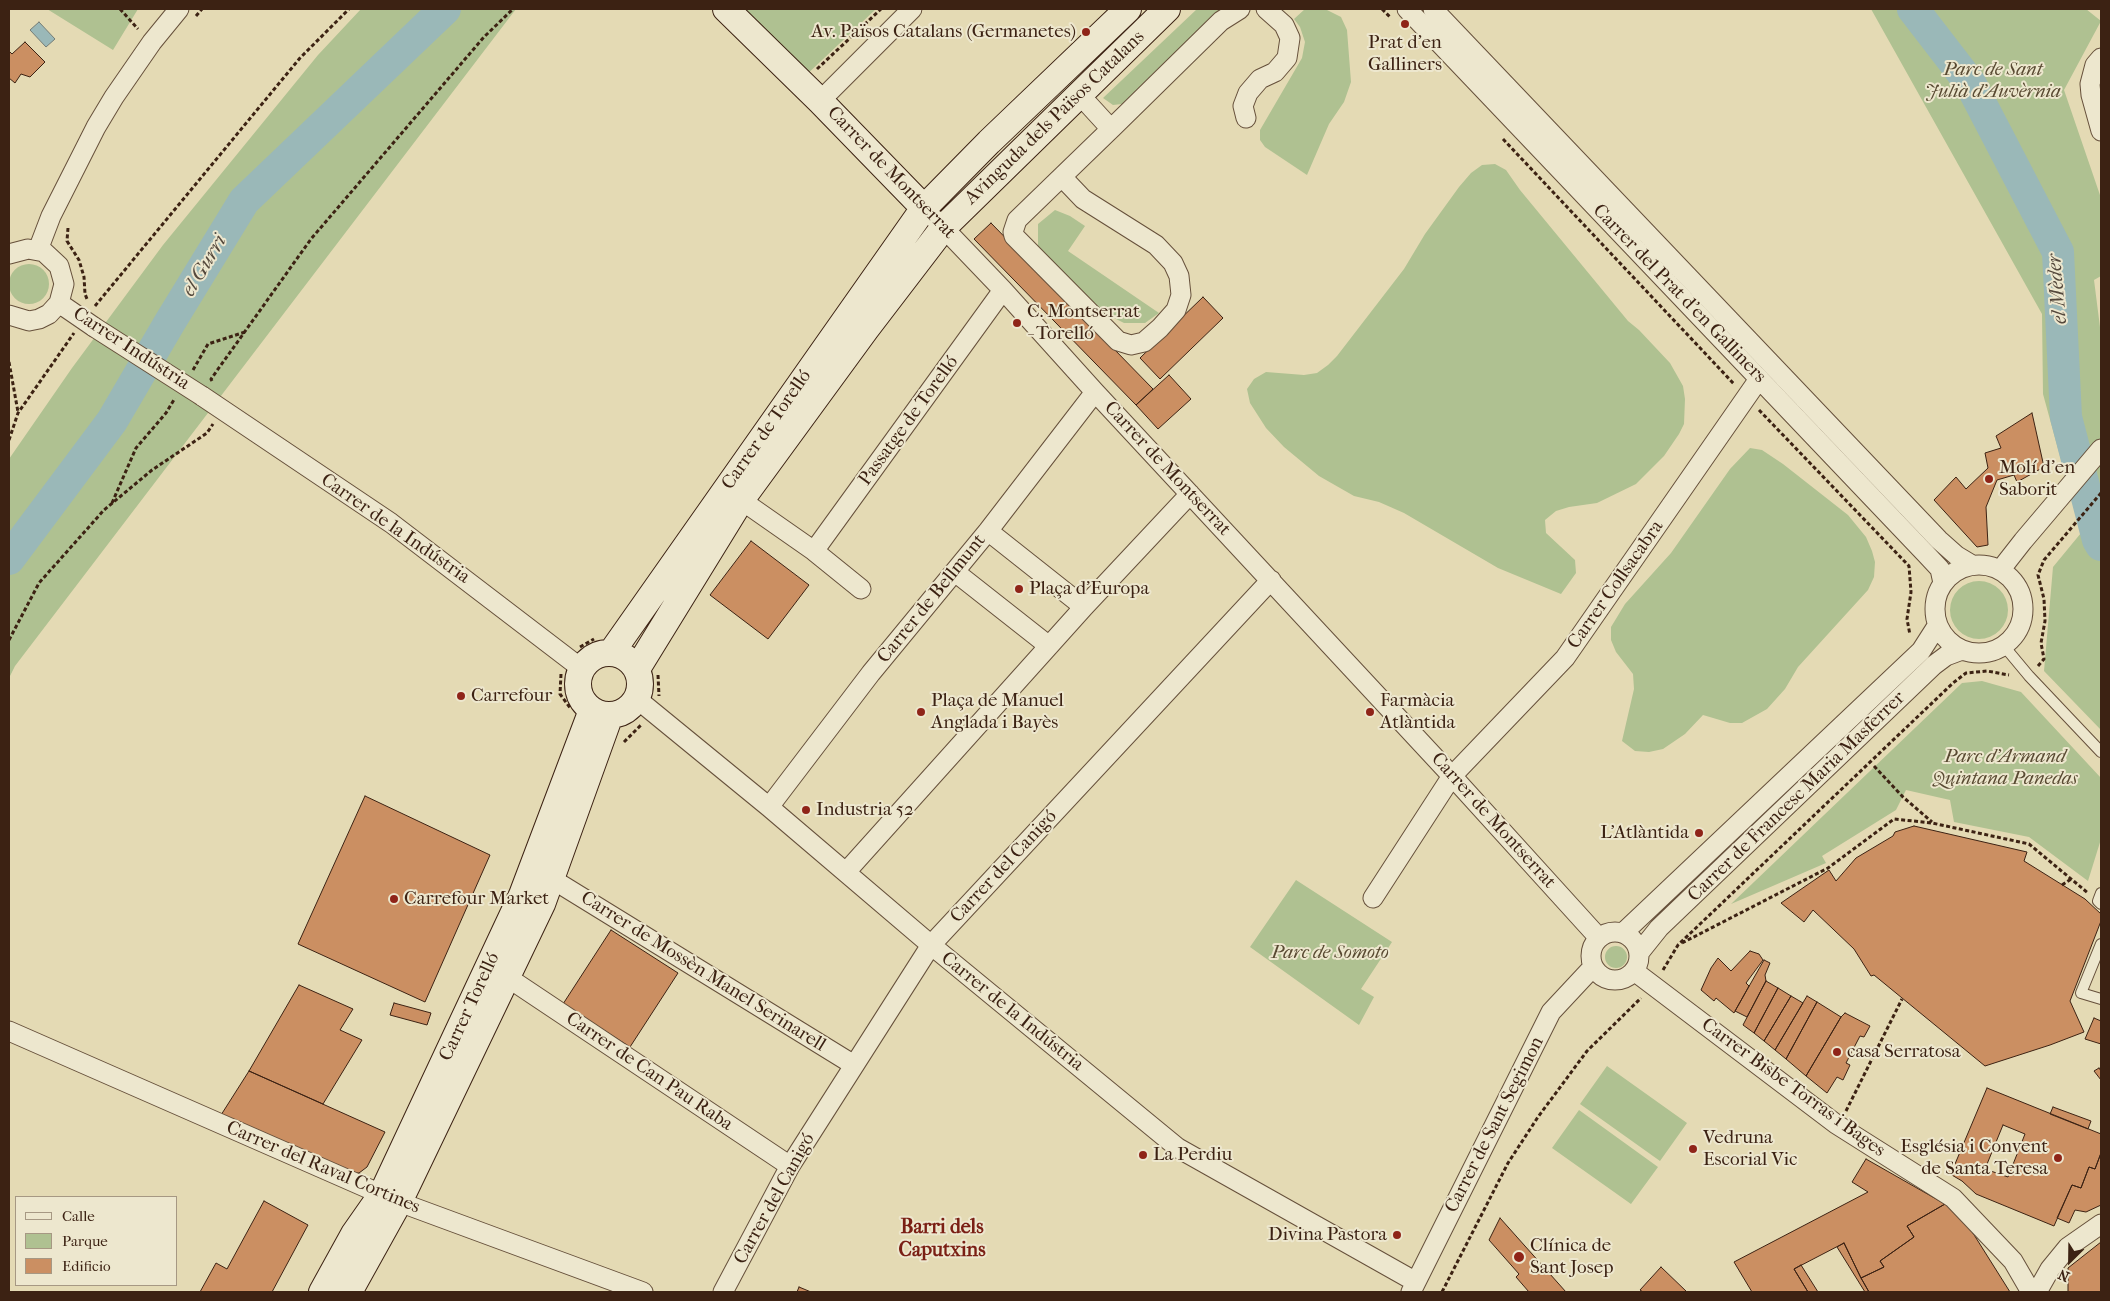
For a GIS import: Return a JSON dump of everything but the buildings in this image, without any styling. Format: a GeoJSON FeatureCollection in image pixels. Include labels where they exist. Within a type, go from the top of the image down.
{"type":"FeatureCollection","features":[{"type":"Feature","properties":{"kind":"street","name":"Carrer de Montserrat"},"geometry":{"type":"LineString","coordinates":[[726,9],[820,101],[1003,290],[1600,938]]}},
{"type":"Feature","properties":{"kind":"street","name":"Avinguda dels Països Catalans"},"geometry":{"type":"LineString","coordinates":[[924,208],[989,142],[1128,9]]}},
{"type":"Feature","properties":{"kind":"street","name":"Avinguda dels Països Catalans"},"geometry":{"type":"LineString","coordinates":[[944,228],[1167,9]]}},
{"type":"Feature","properties":{"kind":"street"},"geometry":{"type":"LineString","coordinates":[[1062,177],[1083,199],[1156,245],[1173,263],[1180,276],[1181,295],[1176,310],[1144,342],[1131,345],[1118,341],[1014,236],[1013,227],[1017,220],[1221,21],[1240,9]]}},
{"type":"Feature","properties":{"kind":"street"},"geometry":{"type":"LineString","coordinates":[[1246,118],[1243,106],[1248,93],[1260,79],[1275,72],[1287,58],[1290,38],[1284,25],[1266,9]]}},
{"type":"Feature","properties":{"kind":"street","name":"Carrer del Prat d'en Galliners"},"geometry":{"type":"LineString","coordinates":[[1433,9],[1939,540],[1957,556],[1972,565]]}},
{"type":"Feature","properties":{"kind":"street"},"geometry":{"type":"LineString","coordinates":[[820,101],[905,11]]}},
{"type":"Feature","properties":{"kind":"street"},"geometry":{"type":"LineString","coordinates":[[38,250],[51,216],[96,127],[114,97],[152,42],[185,16]]}},
{"type":"Feature","properties":{"kind":"street","name":"Carrer del Prat d'en Galliners"},"geometry":{"type":"LineString","coordinates":[[1401,16],[1759,379],[1940,569],[1943,583]]}},
{"type":"Feature","properties":{"kind":"street"},"geometry":{"type":"LineString","coordinates":[[2101,58],[2095,65],[2090,84],[2091,95],[2101,131]]}},
{"type":"Feature","properties":{"kind":"street"},"geometry":{"type":"LineString","coordinates":[[1079,94],[1111,129]]}},
{"type":"Feature","properties":{"kind":"street","name":"Carrer de Torelló"},"geometry":{"type":"LineString","coordinates":[[611,653],[924,208]]}},
{"type":"Feature","properties":{"kind":"street","name":"Carrer de Torelló"},"geometry":{"type":"LineString","coordinates":[[646,668],[742,500],[866,329],[944,228]]}},
{"type":"Feature","properties":{"kind":"street"},"geometry":{"type":"LineString","coordinates":[[9,254],[22,249],[38,250],[55,260],[62,271],[64,290],[60,302],[49,314],[39,319],[23,320],[9,315]]}},
{"type":"Feature","properties":{"kind":"street","name":"Passatge de Torelló"},"geometry":{"type":"LineString","coordinates":[[814,551],[1003,290]]}},
{"type":"Feature","properties":{"kind":"street","name":"Carrer Indústria"},"geometry":{"type":"LineString","coordinates":[[60,302],[91,318],[202,396]]}},
{"type":"Feature","properties":{"kind":"street","name":"Carrer Collsacabra"},"geometry":{"type":"LineString","coordinates":[[1373,898],[1452,776],[1565,658],[1759,379]]}},
{"type":"Feature","properties":{"kind":"street","name":"Carrer de Bellmunt"},"geometry":{"type":"LineString","coordinates":[[769,807],[871,673],[988,531],[1095,392]]}},
{"type":"Feature","properties":{"kind":"street","name":"Carrer de la Indústria"},"geometry":{"type":"LineString","coordinates":[[202,396],[391,524],[582,669]]}},
{"type":"Feature","properties":{"kind":"street"},"geometry":{"type":"LineString","coordinates":[[2002,570],[2023,541],[2101,449]]}},
{"type":"Feature","properties":{"kind":"street"},"geometry":{"type":"LineString","coordinates":[[846,872],[1084,607],[1190,494]]}},
{"type":"Feature","properties":{"kind":"street"},"geometry":{"type":"LineString","coordinates":[[742,500],[814,551],[862,589]]}},
{"type":"Feature","properties":{"kind":"street"},"geometry":{"type":"LineString","coordinates":[[988,531],[1084,607]]}},
{"type":"Feature","properties":{"kind":"street"},"geometry":{"type":"LineString","coordinates":[[1972,565],[1988,565],[2002,570],[2013,580],[2021,594],[2024,609],[2021,624],[2013,637],[2004,646],[1989,652],[1975,653],[1962,650],[1950,643],[1937,626],[1935,606],[1938,592],[1943,583],[1958,570],[1972,565]]}},
{"type":"Feature","properties":{"kind":"street"},"geometry":{"type":"LineString","coordinates":[[955,572],[1049,646]]}},
{"type":"Feature","properties":{"kind":"street","name":"Carrer del Canigó"},"geometry":{"type":"LineString","coordinates":[[723,1292],[790,1166],[931,945],[1271,580]]}},
{"type":"Feature","properties":{"kind":"street","name":"Carrer de Francesc Maria Masferrer"},"geometry":{"type":"LineString","coordinates":[[1622,933],[1921,651],[1937,626]]}},
{"type":"Feature","properties":{"kind":"street","name":"Carrer de Francesc Maria Masferrer"},"geometry":{"type":"LineString","coordinates":[[1637,962],[1659,928],[1934,665],[1946,656],[1962,650]]}},
{"type":"Feature","properties":{"kind":"street"},"geometry":{"type":"LineString","coordinates":[[611,653],[646,668],[641,684],[646,706],[626,711],[601,713],[582,700],[579,691],[579,677],[582,669],[594,657],[611,653]]}},
{"type":"Feature","properties":{"kind":"street","name":"Carrer de la Indústria"},"geometry":{"type":"LineString","coordinates":[[646,706],[769,807],[931,945],[1178,1148],[1413,1287]]}},
{"type":"Feature","properties":{"kind":"street","name":"Carrer Torelló"},"geometry":{"type":"LineString","coordinates":[[322,1292],[354,1234],[391,1198],[507,978],[552,879],[601,713]]}},
{"type":"Feature","properties":{"kind":"street","name":"Carrer Torelló"},"geometry":{"type":"LineString","coordinates":[[349,1292],[601,713]]}},
{"type":"Feature","properties":{"kind":"street","name":"Carrer de Mossèn Manel Serinarell"},"geometry":{"type":"LineString","coordinates":[[552,879],[854,1065]]}},
{"type":"Feature","properties":{"kind":"street"},"geometry":{"type":"LineString","coordinates":[[1610,932],[1622,933],[1634,941],[1637,962],[1626,978],[1616,981],[1605,978],[1593,967],[1590,958],[1592,949],[1600,938],[1610,932]]}},
{"type":"Feature","properties":{"kind":"street","name":"Carrer Bisbe Torras i Bages"},"geometry":{"type":"LineString","coordinates":[[1637,962],[1836,1124],[1953,1198],[2013,1261],[2031,1292]]}},
{"type":"Feature","properties":{"kind":"street","name":"Carrer de Sant Segimon"},"geometry":{"type":"LineString","coordinates":[[1413,1287],[1551,1012],[1593,967]]}},
{"type":"Feature","properties":{"kind":"street","name":"Carrer de Can Pau Raba"},"geometry":{"type":"LineString","coordinates":[[507,978],[790,1166]]}},
{"type":"Feature","properties":{"kind":"street","name":"Carrer del Raval Cortines"},"geometry":{"type":"LineString","coordinates":[[9,1031],[391,1198],[643,1292]]}},
{"type":"Feature","properties":{"kind":"street"},"geometry":{"type":"LineString","coordinates":[[2037,1292],[2050,1268],[2068,1247],[2101,1224]]}},
{"type":"Feature","properties":{"kind":"lane"},"geometry":{"type":"LineString","coordinates":[[2004,646],[2029,676],[2101,752]]}},
{"type":"Feature","properties":{"kind":"lane"},"geometry":{"type":"LineString","coordinates":[[2101,944],[2082,993],[2101,999]]}},
{"type":"Feature","properties":{"kind":"path"},"geometry":{"type":"LineString","coordinates":[[120,9],[138,29]]}},
{"type":"Feature","properties":{"kind":"path"},"geometry":{"type":"LineString","coordinates":[[185,16],[202,9]]}},
{"type":"Feature","properties":{"kind":"path"},"geometry":{"type":"LineString","coordinates":[[9,440],[18,413],[91,318],[300,58],[349,9]]}},
{"type":"Feature","properties":{"kind":"path"},"geometry":{"type":"LineString","coordinates":[[9,640],[39,583],[111,504],[152,470],[207,433],[223,412],[211,379],[311,239],[484,36],[514,9]]}},
{"type":"Feature","properties":{"kind":"path"},"geometry":{"type":"LineString","coordinates":[[815,71],[880,9]]}},
{"type":"Feature","properties":{"kind":"path"},"geometry":{"type":"LineString","coordinates":[[1382,9],[1401,16]]}},
{"type":"Feature","properties":{"kind":"path"},"geometry":{"type":"LineString","coordinates":[[1501,137],[1909,566],[1911,592],[1906,620],[1911,638]]}},
{"type":"Feature","properties":{"kind":"path"},"geometry":{"type":"LineString","coordinates":[[70,224],[67,229],[67,241],[81,265],[84,294],[91,318]]}},
{"type":"Feature","properties":{"kind":"path"},"geometry":{"type":"LineString","coordinates":[[190,374],[208,344],[245,332]]}},
{"type":"Feature","properties":{"kind":"path"},"geometry":{"type":"LineString","coordinates":[[9,362],[18,413]]}},
{"type":"Feature","properties":{"kind":"path"},"geometry":{"type":"LineString","coordinates":[[111,504],[136,448],[166,413],[176,398]]}},
{"type":"Feature","properties":{"kind":"path"},"geometry":{"type":"LineString","coordinates":[[1664,970],[1678,945],[1959,678],[1966,673],[1987,671],[2008,674],[2020,685],[2029,676],[2044,659],[2041,643],[2045,621],[2044,599],[2038,575],[2044,560],[2101,493]]}},
{"type":"Feature","properties":{"kind":"path"},"geometry":{"type":"LineString","coordinates":[[619,746],[646,706],[659,704],[660,681],[646,668]]}},
{"type":"Feature","properties":{"kind":"path"},"geometry":{"type":"LineString","coordinates":[[1874,766],[1902,797],[1932,823]]}},
{"type":"Feature","properties":{"kind":"path"},"geometry":{"type":"LineString","coordinates":[[1678,945],[1828,868],[1894,819],[1932,823],[2029,844],[2071,879],[2100,899]]}},
{"type":"Feature","properties":{"kind":"path"},"geometry":{"type":"LineString","coordinates":[[2062,885],[2071,879]]}},
{"type":"Feature","properties":{"kind":"path","name":"Carrer de Sant Segimon"},"geometry":{"type":"LineString","coordinates":[[1442,1292],[1508,1163],[1538,1117],[1588,1052],[1642,996]]}},
{"type":"Feature","properties":{"kind":"path"},"geometry":{"type":"LineString","coordinates":[[1844,1114],[1902,999]]}},
{"type":"Feature","properties":{"kind":"green space"},"geometry":{"type":"Polygon","coordinates":[[[47,9],[138,9],[113,50],[47,9]]]}},
{"type":"Feature","properties":{"kind":"green space"},"geometry":{"type":"Polygon","coordinates":[[[361,9],[516,9],[15,666],[9,678],[9,459],[72,368],[163,245],[318,55],[361,9]]]}},
{"type":"Feature","properties":{"kind":"green space"},"geometry":{"type":"Polygon","coordinates":[[[735,9],[876,9],[802,79],[735,9]]]}},
{"type":"Feature","properties":{"kind":"green space"},"geometry":{"type":"Polygon","coordinates":[[[1197,9],[1224,9],[1122,104],[1113,105],[1103,98],[1197,9]]]}},
{"type":"Feature","properties":{"kind":"green space"},"geometry":{"type":"Polygon","coordinates":[[[1305,9],[1325,9],[1341,17],[1347,30],[1351,82],[1344,102],[1329,124],[1307,175],[1265,147],[1260,140],[1260,130],[1302,58],[1305,42],[1300,27],[1294,19],[1305,9]]]}},
{"type":"Feature","properties":{"kind":"green space","name":"Parc de Sant Julià d'Auvèrnia"},"geometry":{"type":"Polygon","coordinates":[[[1871,9],[2086,9],[2101,21],[2064,90],[2101,198],[2101,276],[2094,280],[2101,335],[2101,730],[2044,671],[2053,567],[2081,533],[2043,394],[2042,314],[1871,9]]]}},
{"type":"Feature","properties":{"kind":"green space"},"geometry":{"type":"Polygon","coordinates":[[[1495,164],[1506,170],[1520,190],[1628,321],[1670,363],[1683,386],[1685,399],[1684,424],[1679,434],[1664,456],[1636,484],[1597,503],[1556,511],[1545,520],[1546,533],[1575,560],[1576,573],[1561,594],[1498,568],[1404,513],[1379,502],[1354,496],[1319,476],[1284,447],[1266,428],[1250,403],[1247,389],[1254,379],[1266,372],[1304,375],[1317,373],[1328,365],[1404,269],[1425,234],[1459,187],[1471,173],[1482,165],[1495,164]]]}},
{"type":"Feature","properties":{"kind":"green space"},"geometry":{"type":"Polygon","coordinates":[[[1055,210],[1070,216],[1085,226],[1068,251],[1159,313],[1145,323],[1124,323],[1102,312],[1053,266],[1038,246],[1038,224],[1055,210]]]}},
{"type":"Feature","properties":{"kind":"green space"},"geometry":{"type":"Polygon","coordinates":[[[33,264],[40,267],[46,273],[49,284],[48,292],[40,301],[33,304],[25,304],[18,301],[10,292],[9,280],[12,273],[21,265],[33,264]]]}},
{"type":"Feature","properties":{"kind":"green space"},"geometry":{"type":"Polygon","coordinates":[[[1750,448],[1762,450],[1783,464],[1848,515],[1866,537],[1872,551],[1875,562],[1874,577],[1868,590],[1798,667],[1785,689],[1767,709],[1742,723],[1730,723],[1703,715],[1685,734],[1663,749],[1649,752],[1635,751],[1622,741],[1634,689],[1633,674],[1616,652],[1611,640],[1611,627],[1625,604],[1671,553],[1730,469],[1750,448]]]}},
{"type":"Feature","properties":{"kind":"green space"},"geometry":{"type":"Polygon","coordinates":[[[1973,581],[1985,581],[2000,589],[2008,604],[2008,616],[2000,631],[1985,639],[1973,639],[1958,631],[1950,616],[1950,604],[1958,589],[1973,581]]]}},
{"type":"Feature","properties":{"kind":"green space","name":"Parc d'Armand Quintana Panedas"},"geometry":{"type":"Polygon","coordinates":[[[1982,681],[2021,692],[2101,778],[2101,839],[2088,881],[2029,837],[1954,822],[1950,800],[1906,790],[1896,810],[1822,856],[1826,863],[1731,904],[1962,683],[1982,681]]]}},
{"type":"Feature","properties":{"kind":"green space","name":"Parc de Somoto"},"geometry":{"type":"Polygon","coordinates":[[[1296,880],[1392,942],[1361,989],[1374,997],[1359,1025],[1250,947],[1296,880]]]}},
{"type":"Feature","properties":{"kind":"green space"},"geometry":{"type":"Polygon","coordinates":[[[1616,946],[1624,949],[1627,957],[1624,965],[1616,968],[1608,965],[1605,957],[1608,949],[1616,946]]]}},
{"type":"Feature","properties":{"kind":"green space"},"geometry":{"type":"Polygon","coordinates":[[[1607,1066],[1687,1123],[1660,1161],[1580,1104],[1607,1066]]]}},
{"type":"Feature","properties":{"kind":"green space"},"geometry":{"type":"Polygon","coordinates":[[[1579,1110],[1658,1167],[1631,1204],[1552,1148],[1579,1110]]]}},
{"type":"Feature","properties":{"kind":"water"},"geometry":{"type":"Polygon","coordinates":[[[39,22],[55,39],[46,47],[30,30],[39,22]]]}},
{"type":"Feature","properties":{"kind":"waterway","name":"el Gurri"},"geometry":{"type":"LineString","coordinates":[[9,559],[112,421],[244,201],[445,9]]}},
{"type":"Feature","properties":{"kind":"waterway","name":"el Mèder"},"geometry":{"type":"LineString","coordinates":[[1913,9],[1970,83],[2058,252],[2066,417],[2098,540],[2101,545]]}},
{"type":"Feature","properties":{"kind":"place","name":"Prat d'en Galliners"},"geometry":{"type":"Point","coordinates":[1405,24]}},
{"type":"Feature","properties":{"kind":"place","name":"Av. Països Catalans (Germanetes)"},"geometry":{"type":"Point","coordinates":[1086,32]}},
{"type":"Feature","properties":{"kind":"place","name":"C. Montserrat - Torelló"},"geometry":{"type":"Point","coordinates":[1017,323]}},
{"type":"Feature","properties":{"kind":"place","name":"Molí d'en Saborit"},"geometry":{"type":"Point","coordinates":[1989,479]}},
{"type":"Feature","properties":{"kind":"place","name":"Plaça d'Europa"},"geometry":{"type":"Point","coordinates":[1019,589]}},
{"type":"Feature","properties":{"kind":"place","name":"Carrefour"},"geometry":{"type":"Point","coordinates":[461,696]}},
{"type":"Feature","properties":{"kind":"place","name":"Plaça de Manuel Anglada i Bayès"},"geometry":{"type":"Point","coordinates":[921,712]}},
{"type":"Feature","properties":{"kind":"place","name":"Farmàcia Atlàntida"},"geometry":{"type":"Point","coordinates":[1370,712]}},
{"type":"Feature","properties":{"kind":"place","name":"Industria 52"},"geometry":{"type":"Point","coordinates":[806,810]}},
{"type":"Feature","properties":{"kind":"place","name":"L'Atlàntida"},"geometry":{"type":"Point","coordinates":[1699,833]}},
{"type":"Feature","properties":{"kind":"place","name":"Carrefour Market"},"geometry":{"type":"Point","coordinates":[394,899]}},
{"type":"Feature","properties":{"kind":"place","name":"casa Serratosa"},"geometry":{"type":"Point","coordinates":[1837,1052]}},
{"type":"Feature","properties":{"kind":"place","name":"Vedruna Escorial Vic"},"geometry":{"type":"Point","coordinates":[1693,1149]}},
{"type":"Feature","properties":{"kind":"place","name":"La Perdiu"},"geometry":{"type":"Point","coordinates":[1143,1155]}},
{"type":"Feature","properties":{"kind":"place","name":"Església i Convent de Santa Teresa"},"geometry":{"type":"Point","coordinates":[2058,1158]}},
{"type":"Feature","properties":{"kind":"place","name":"Divina Pastora"},"geometry":{"type":"Point","coordinates":[1397,1235]}},
{"type":"Feature","properties":{"kind":"place","name":"Clínica de Sant Josep"},"geometry":{"type":"Point","coordinates":[1519,1257]}},
{"type":"Feature","properties":{"kind":"district","name":"Barri dels Caputxins"},"geometry":{"type":"Point","coordinates":[942,1240]}}]}
